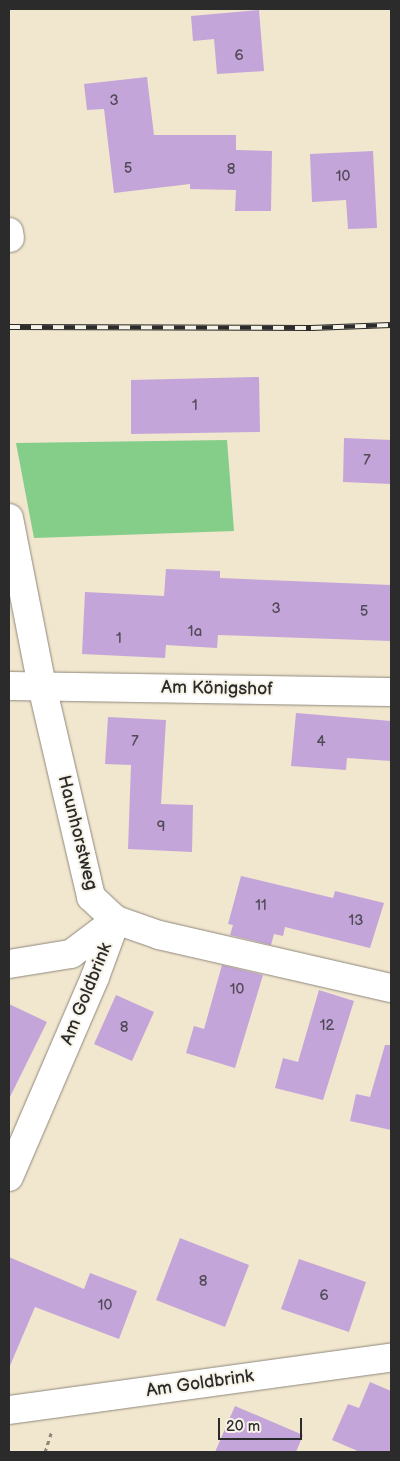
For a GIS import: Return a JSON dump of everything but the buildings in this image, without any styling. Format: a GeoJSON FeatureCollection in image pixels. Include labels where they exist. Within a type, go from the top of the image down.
{"type":"FeatureCollection","features":[{"type":"Feature","properties":{"kind":"street","name":"Haunhorstweg"},"geometry":{"type":"LineString","coordinates":[[9,518],[42,686],[91,897],[116,920],[159,935],[391,988]]}},
{"type":"Feature","properties":{"kind":"street","name":"Am Königshof"},"geometry":{"type":"LineString","coordinates":[[9,686],[391,692]]}},
{"type":"Feature","properties":{"kind":"street"},"geometry":{"type":"LineString","coordinates":[[9,964],[72,954],[116,920]]}},
{"type":"Feature","properties":{"kind":"street","name":"Am Goldbrink"},"geometry":{"type":"LineString","coordinates":[[9,1177],[92,986],[116,920]]}},
{"type":"Feature","properties":{"kind":"street","name":"Am Goldbrink"},"geometry":{"type":"LineString","coordinates":[[9,1410],[391,1358]]}},
{"type":"Feature","properties":{"kind":"green space"},"geometry":{"type":"Polygon","coordinates":[[[227,440],[234,531],[34,538],[16,443],[227,440]]]}},
{"type":"Feature","properties":{"kind":"railway"},"geometry":{"type":"LineString","coordinates":[[9,327],[311,328],[391,325]]}}]}
